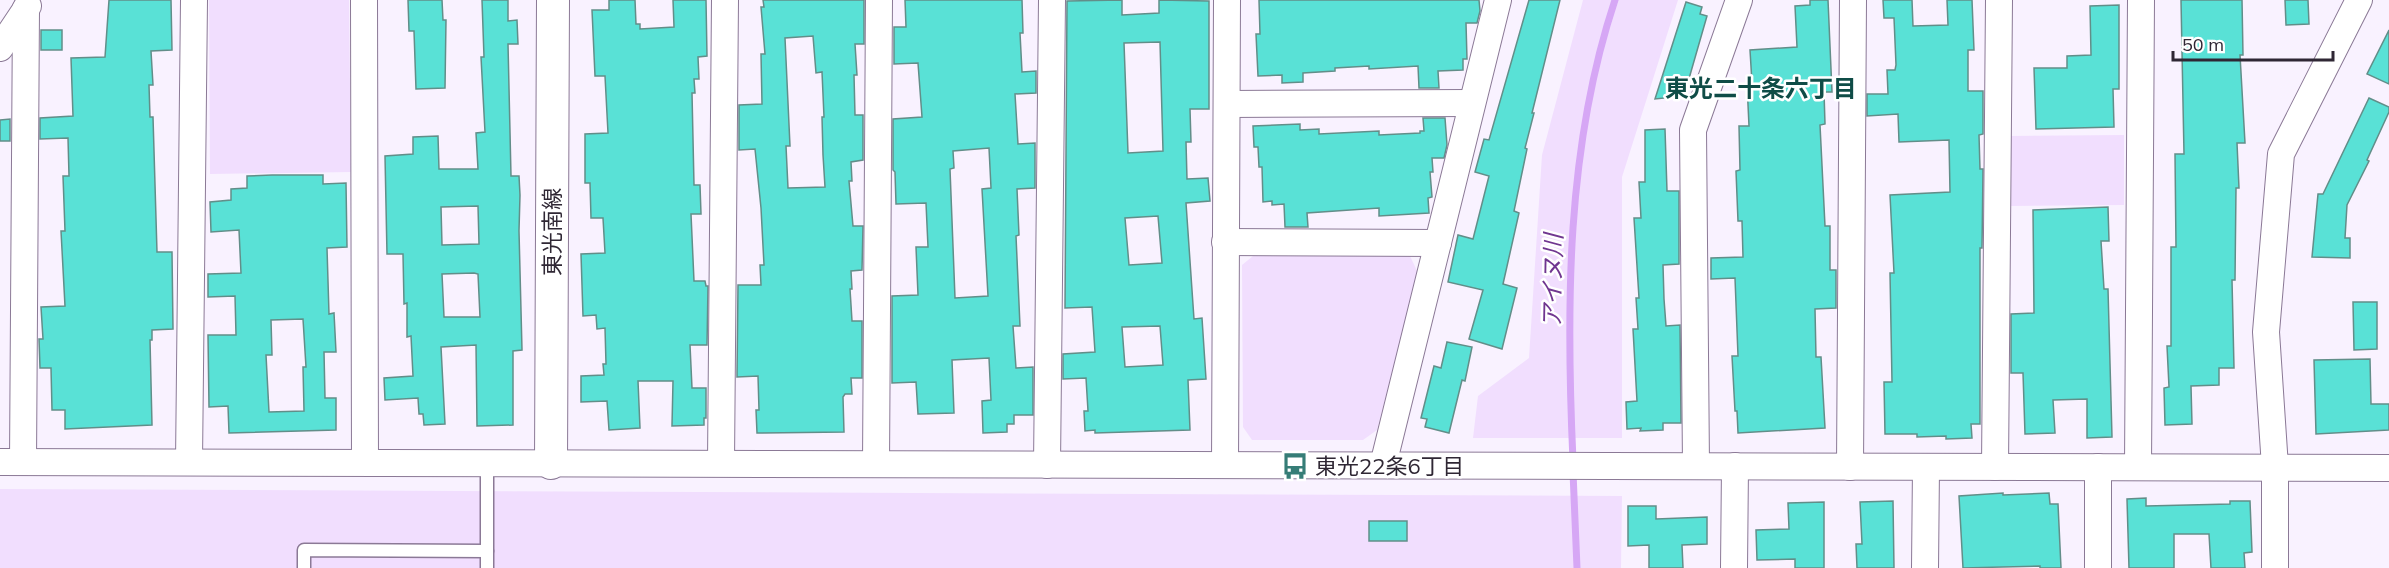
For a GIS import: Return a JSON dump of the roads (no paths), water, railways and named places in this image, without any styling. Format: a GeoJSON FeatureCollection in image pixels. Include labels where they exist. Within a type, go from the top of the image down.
{"type":"FeatureCollection","features":[{"type":"Feature","properties":{"kind":"street"},"geometry":{"type":"LineString","coordinates":[[189,462],[194,0]]}},
{"type":"Feature","properties":{"kind":"street"},"geometry":{"type":"LineString","coordinates":[[364,0],[365,462]]}},
{"type":"Feature","properties":{"kind":"street","name":"東光南線"},"geometry":{"type":"LineString","coordinates":[[550,463],[553,0]]}},
{"type":"Feature","properties":{"kind":"street"},"geometry":{"type":"LineString","coordinates":[[721,463],[725,0]]}},
{"type":"Feature","properties":{"kind":"street"},"geometry":{"type":"LineString","coordinates":[[876,464],[879,0]]}},
{"type":"Feature","properties":{"kind":"street"},"geometry":{"type":"LineString","coordinates":[[1047,465],[1052,0]]}},
{"type":"Feature","properties":{"kind":"street"},"geometry":{"type":"LineString","coordinates":[[1225,465],[1227,0]]}},
{"type":"Feature","properties":{"kind":"street"},"geometry":{"type":"LineString","coordinates":[[1383,465],[1498,0]]}},
{"type":"Feature","properties":{"kind":"street"},"geometry":{"type":"LineString","coordinates":[[1696,466],[1692,130],[1739,0]]}},
{"type":"Feature","properties":{"kind":"street"},"geometry":{"type":"LineString","coordinates":[[1850,467],[1853,0]]}},
{"type":"Feature","properties":{"kind":"street"},"geometry":{"type":"LineString","coordinates":[[1995,467],[1999,0]]}},
{"type":"Feature","properties":{"kind":"street"},"geometry":{"type":"LineString","coordinates":[[2138,467],[2141,0]]}},
{"type":"Feature","properties":{"kind":"street"},"geometry":{"type":"LineString","coordinates":[[2275,568],[2275,467],[2265,332],[2281,154],[2359,0]]}},
{"type":"Feature","properties":{"kind":"street"},"geometry":{"type":"LineString","coordinates":[[29,4],[12,462],[2389,468]]}},
{"type":"Feature","properties":{"kind":"street"},"geometry":{"type":"LineString","coordinates":[[0,48],[29,4]]}},
{"type":"Feature","properties":{"kind":"street"},"geometry":{"type":"LineString","coordinates":[[1227,104],[1471,103]]}},
{"type":"Feature","properties":{"kind":"street"},"geometry":{"type":"LineString","coordinates":[[1225,242],[1438,243]]}},
{"type":"Feature","properties":{"kind":"street"},"geometry":{"type":"LineString","coordinates":[[1734,568],[1735,466]]}},
{"type":"Feature","properties":{"kind":"street"},"geometry":{"type":"LineString","coordinates":[[1925,568],[1926,466]]}},
{"type":"Feature","properties":{"kind":"street"},"geometry":{"type":"LineString","coordinates":[[2098,467],[2098,568]]}},
{"type":"Feature","properties":{"kind":"lane"},"geometry":{"type":"LineString","coordinates":[[487,463],[487,568]]}},
{"type":"Feature","properties":{"kind":"lane"},"geometry":{"type":"LineString","coordinates":[[304,568],[304,550],[487,550]]}},
{"type":"Feature","properties":{"kind":"waterway","name":"アイヌ川"},"geometry":{"type":"LineString","coordinates":[[1573,461],[1570,286],[1578,170],[1599,56],[1615,0]]}},
{"type":"Feature","properties":{"kind":"waterway","name":"アイヌ川"},"geometry":{"type":"LineString","coordinates":[[1573,472],[1577,568]]}},
{"type":"Feature","properties":{"kind":"place","name":"東光22条6丁目"},"geometry":{"type":"Point","coordinates":[1295,466]}},
{"type":"Feature","properties":{"kind":"district","name":"東光二十条六丁目"},"geometry":{"type":"Point","coordinates":[1761,88]}}]}
